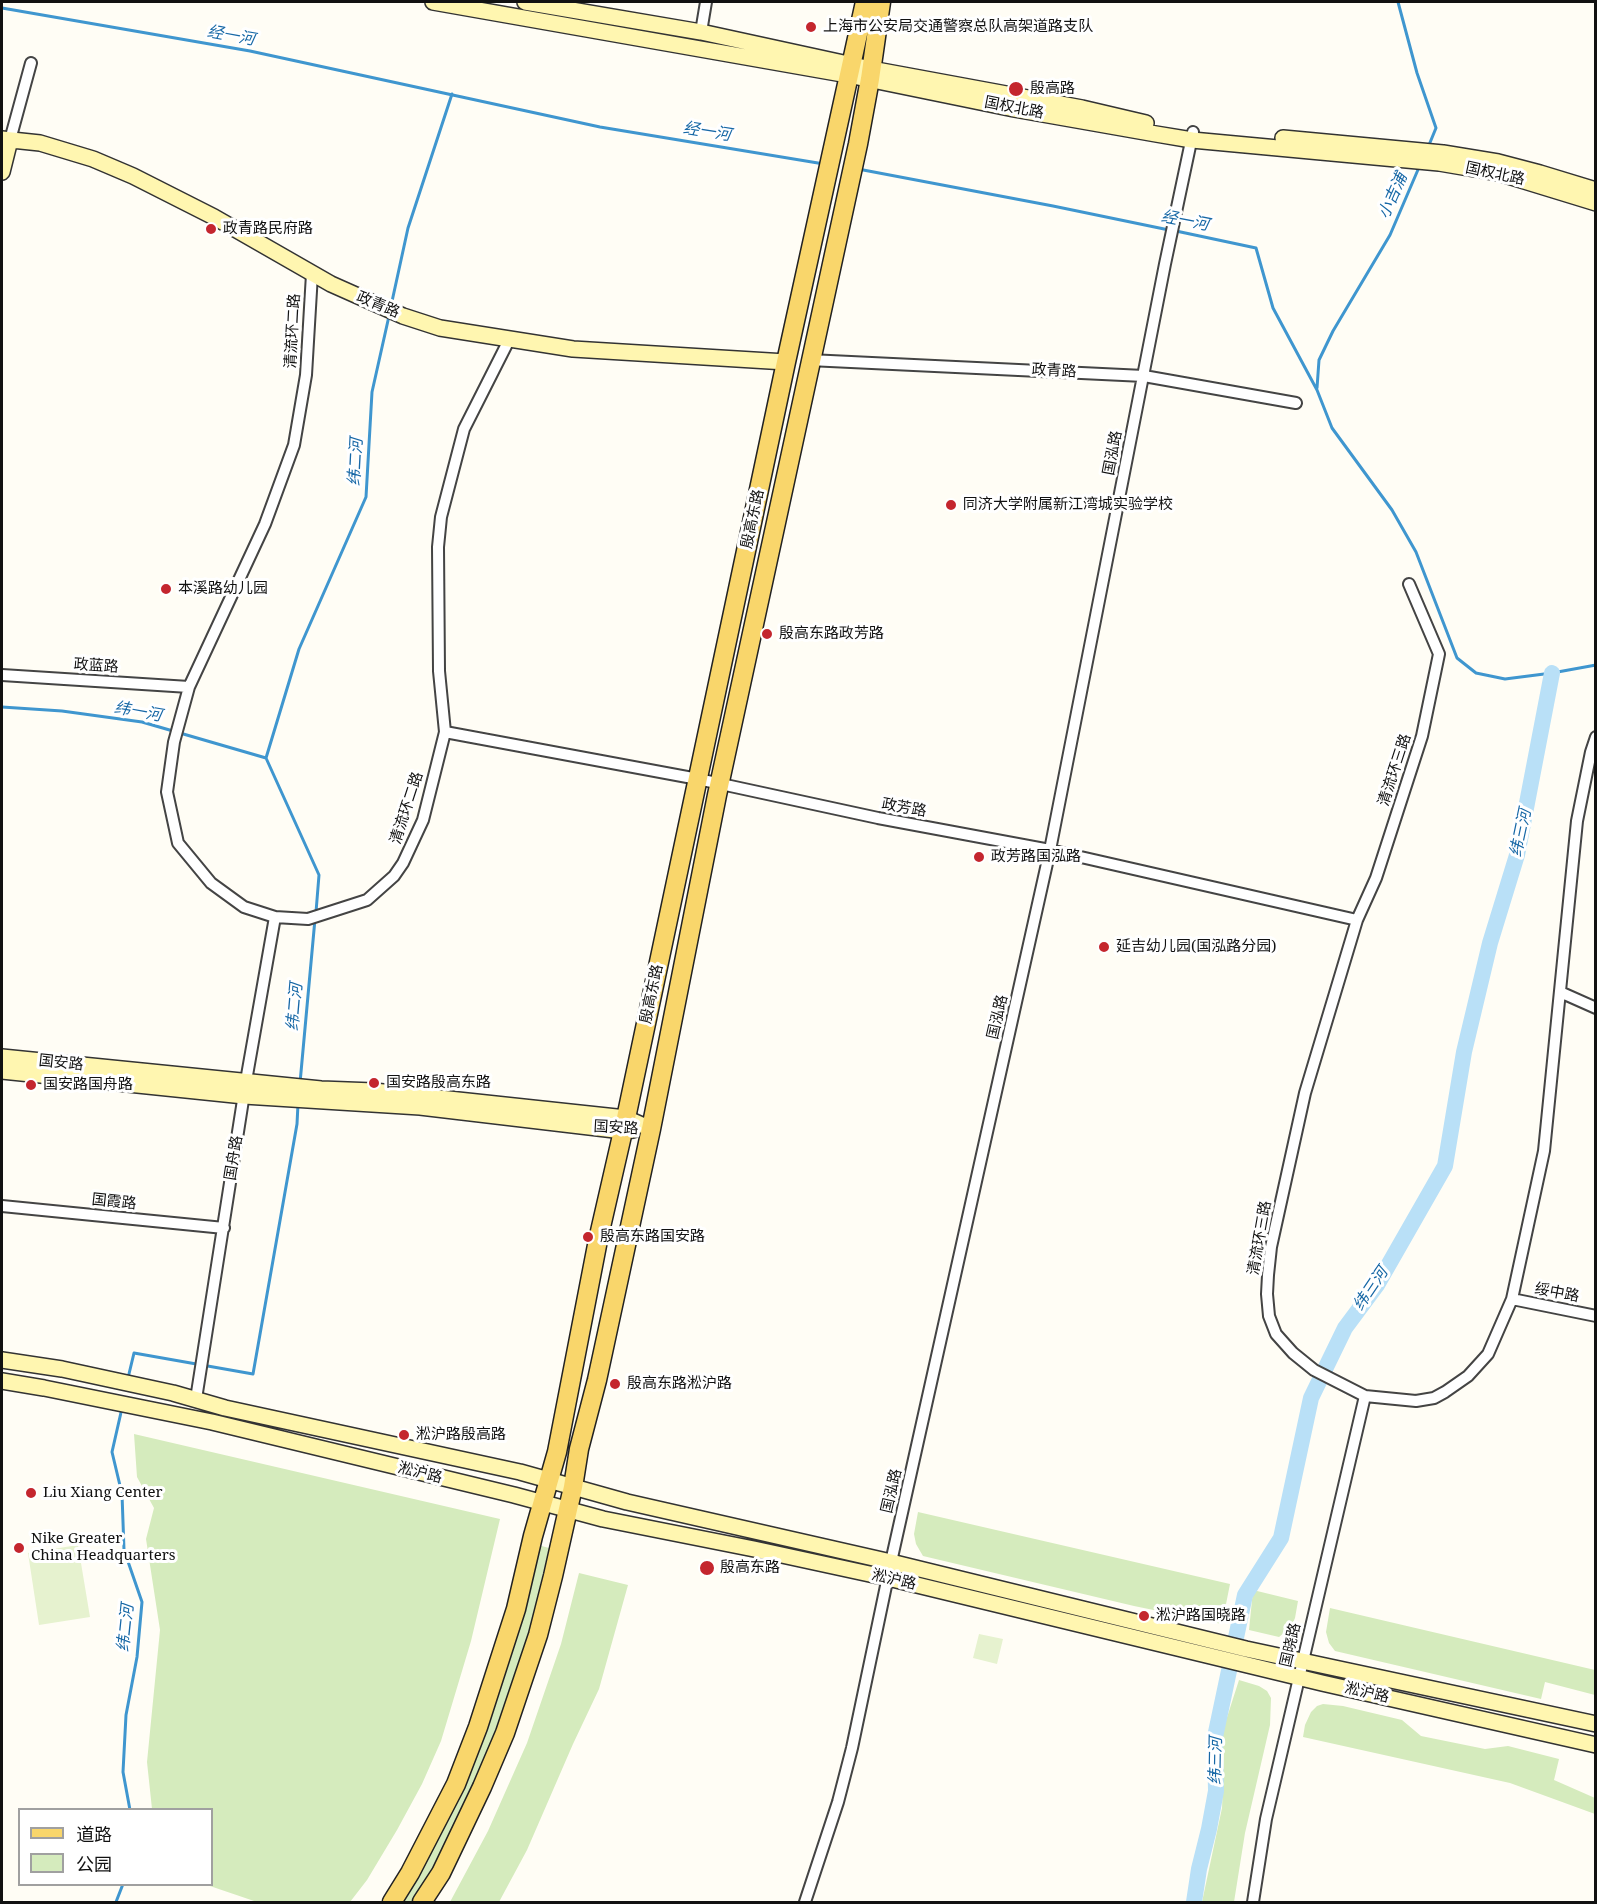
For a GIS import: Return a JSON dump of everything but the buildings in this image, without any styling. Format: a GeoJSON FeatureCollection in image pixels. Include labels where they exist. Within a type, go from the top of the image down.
{"type":"FeatureCollection","features":[{"type":"Feature","properties":{"kind":"main road","name":"国权北路"},"geometry":{"type":"LineString","coordinates":[[433,2],[871,74],[1014,109],[1192,136],[1498,162],[1596,190]]}},
{"type":"Feature","properties":{"kind":"main road","name":"国权北路"},"geometry":{"type":"LineString","coordinates":[[525,2],[701,32],[849,70]]}},
{"type":"Feature","properties":{"kind":"main road"},"geometry":{"type":"LineString","coordinates":[[849,70],[865,2]]}},
{"type":"Feature","properties":{"kind":"main road"},"geometry":{"type":"LineString","coordinates":[[871,74],[881,2]]}},
{"type":"Feature","properties":{"kind":"main road","name":"殷高东路"},"geometry":{"type":"LineString","coordinates":[[392,1902],[410,1873],[456,1784],[470,1748],[509,1632],[557,1452],[598,1240],[849,70]]}},
{"type":"Feature","properties":{"kind":"main road","name":"殷高东路"},"geometry":{"type":"LineString","coordinates":[[422,1902],[446,1862],[482,1787],[505,1733],[538,1635],[573,1487],[579,1449],[597,1380],[651,1129],[719,784],[809,360],[858,144],[871,74]]}},
{"type":"Feature","properties":{"kind":"main road"},"geometry":{"type":"LineString","coordinates":[[2,172],[6,139]]}},
{"type":"Feature","properties":{"kind":"main road","name":"政青路"},"geometry":{"type":"LineString","coordinates":[[6,139],[40,143],[93,159],[134,176],[214,217],[312,273],[403,316],[440,328],[573,349],[786,362]]}},
{"type":"Feature","properties":{"kind":"main road","name":"国权北路"},"geometry":{"type":"LineString","coordinates":[[1441,158],[1596,203]]}},
{"type":"Feature","properties":{"kind":"main road","name":"国安路"},"geometry":{"type":"LineString","coordinates":[[2,1057],[245,1088]]}},
{"type":"Feature","properties":{"kind":"main road","name":"国安路"},"geometry":{"type":"LineString","coordinates":[[2,1071],[245,1088],[420,1107],[624,1124],[651,1129]]}},
{"type":"Feature","properties":{"kind":"main road","name":"淞沪路"},"geometry":{"type":"LineString","coordinates":[[2,1360],[111,1379],[225,1408],[520,1472],[548,1481],[791,1541],[890,1570],[1215,1657],[1245,1656],[1302,1661],[1596,1724]]}},
{"type":"Feature","properties":{"kind":"main road","name":"淞沪路"},"geometry":{"type":"LineString","coordinates":[[2,1381],[192,1418],[543,1503],[603,1520],[754,1549],[890,1570],[1219,1642],[1245,1656],[1298,1678],[1596,1745]]}},
{"type":"Feature","properties":{"kind":"street"},"geometry":{"type":"LineString","coordinates":[[701,32],[706,2]]}},
{"type":"Feature","properties":{"kind":"street"},"geometry":{"type":"LineString","coordinates":[[6,139],[31,63]]}},
{"type":"Feature","properties":{"kind":"street","name":"国泓路"},"geometry":{"type":"LineString","coordinates":[[805,1902],[844,1780],[1050,850],[1192,136]]}},
{"type":"Feature","properties":{"kind":"street","name":"清流环二路"},"geometry":{"type":"LineString","coordinates":[[312,273],[306,375],[294,445],[264,524],[189,687],[174,742],[167,792],[178,843],[211,883],[244,907],[275,917],[309,919],[367,900],[394,876],[409,854],[423,820],[445,732],[439,671],[438,547],[441,517],[464,429],[509,340]]}},
{"type":"Feature","properties":{"kind":"street","name":"政青路"},"geometry":{"type":"LineString","coordinates":[[809,360],[1144,376],[1296,403]]}},
{"type":"Feature","properties":{"kind":"street","name":"清流环三路"},"geometry":{"type":"LineString","coordinates":[[1409,584],[1439,654],[1422,736],[1376,878],[1357,920],[1305,1093],[1271,1247],[1267,1294],[1269,1316],[1275,1334],[1293,1353],[1314,1370],[1365,1396],[1416,1401],[1434,1398],[1468,1376],[1488,1354],[1502,1328],[1512,1299],[1544,1151],[1577,821],[1596,737]]}},
{"type":"Feature","properties":{"kind":"street","name":"政蓝路"},"geometry":{"type":"LineString","coordinates":[[2,675],[189,687]]}},
{"type":"Feature","properties":{"kind":"street","name":"政芳路"},"geometry":{"type":"LineString","coordinates":[[445,732],[698,779],[878,818],[1050,850],[1357,920]]}},
{"type":"Feature","properties":{"kind":"street","name":"国舟路"},"geometry":{"type":"LineString","coordinates":[[196,1399],[245,1088],[275,917]]}},
{"type":"Feature","properties":{"kind":"street"},"geometry":{"type":"LineString","coordinates":[[1560,992],[1596,1008]]}},
{"type":"Feature","properties":{"kind":"street","name":"国霞路"},"geometry":{"type":"LineString","coordinates":[[2,1206],[224,1228]]}},
{"type":"Feature","properties":{"kind":"street","name":"绥中路"},"geometry":{"type":"LineString","coordinates":[[1512,1299],[1596,1316]]}},
{"type":"Feature","properties":{"kind":"street","name":"国晓路"},"geometry":{"type":"LineString","coordinates":[[1253,1902],[1266,1819],[1365,1396]]}},
{"type":"Feature","properties":{"kind":"street"},"geometry":{"type":"LineString","coordinates":[[192,1418],[196,1399]]}},
{"type":"Feature","properties":{"kind":"green space"},"geometry":{"type":"Polygon","coordinates":[[[134,1434],[500,1519],[471,1641],[441,1741],[422,1784],[397,1830],[367,1880],[350,1902],[257,1902],[210,1886],[213,1886],[213,1808],[152,1808],[147,1762],[160,1630],[146,1539],[154,1508],[137,1477],[134,1434]]]}},
{"type":"Feature","properties":{"kind":"green space"},"geometry":{"type":"Polygon","coordinates":[[[918,1512],[1230,1584],[1222,1624],[1134,1606],[923,1556],[916,1544],[914,1534],[918,1512]]]}},
{"type":"Feature","properties":{"kind":"green space"},"geometry":{"type":"Polygon","coordinates":[[[78,1545],[90,1617],[39,1625],[28,1553],[78,1545]]]}},
{"type":"Feature","properties":{"kind":"green space"},"geometry":{"type":"Polygon","coordinates":[[[538,1545],[549,1548],[524,1655],[504,1711],[472,1789],[441,1853],[413,1902],[401,1902],[449,1817],[479,1752],[538,1545]]]}},
{"type":"Feature","properties":{"kind":"green space"},"geometry":{"type":"Polygon","coordinates":[[[579,1573],[628,1585],[599,1689],[527,1850],[499,1902],[450,1902],[488,1831],[527,1743],[561,1644],[579,1573]]]}},
{"type":"Feature","properties":{"kind":"green space"},"geometry":{"type":"Polygon","coordinates":[[[1253,1590],[1298,1601],[1291,1627],[1279,1637],[1249,1630],[1253,1590]]]}},
{"type":"Feature","properties":{"kind":"green space"},"geometry":{"type":"Polygon","coordinates":[[[1330,1608],[1595,1670],[1595,1695],[1545,1682],[1541,1699],[1335,1651],[1329,1643],[1326,1632],[1330,1608]]]}},
{"type":"Feature","properties":{"kind":"green space"},"geometry":{"type":"Polygon","coordinates":[[[979,1634],[1003,1639],[997,1664],[973,1658],[979,1634]]]}},
{"type":"Feature","properties":{"kind":"green space"},"geometry":{"type":"Polygon","coordinates":[[[1239,1680],[1267,1691],[1271,1698],[1270,1725],[1245,1833],[1234,1902],[1202,1902],[1222,1808],[1221,1736],[1239,1680]]]}},
{"type":"Feature","properties":{"kind":"green space"},"geometry":{"type":"Polygon","coordinates":[[[1323,1704],[1343,1706],[1402,1720],[1421,1736],[1485,1749],[1508,1746],[1559,1759],[1554,1780],[1595,1798],[1595,1814],[1510,1783],[1303,1737],[1311,1712],[1323,1704]]]}},
{"type":"Feature","properties":{"kind":"waterway","name":"小吉浦"},"geometry":{"type":"LineString","coordinates":[[1398,2],[1417,73],[1436,128],[1429,145]]}},
{"type":"Feature","properties":{"kind":"waterway","name":"经一河"},"geometry":{"type":"LineString","coordinates":[[2,8],[250,51],[600,127],[824,164]]}},
{"type":"Feature","properties":{"kind":"waterway","name":"纬二河"},"geometry":{"type":"LineString","coordinates":[[391,306],[408,228],[452,94]]}},
{"type":"Feature","properties":{"kind":"waterway","name":"小吉浦"},"geometry":{"type":"LineString","coordinates":[[1317,388],[1319,360],[1333,331],[1390,235],[1420,165]]}},
{"type":"Feature","properties":{"kind":"waterway","name":"经一河"},"geometry":{"type":"LineString","coordinates":[[858,169],[1169,230]]}},
{"type":"Feature","properties":{"kind":"waterway"},"geometry":{"type":"LineString","coordinates":[[1176,231],[1256,248],[1273,308],[1317,390],[1332,428],[1392,510],[1416,552],[1457,658],[1476,673],[1505,679],[1596,665]]}},
{"type":"Feature","properties":{"kind":"waterway","name":"纬二河"},"geometry":{"type":"LineString","coordinates":[[316,912],[319,875],[266,758],[299,649],[366,497],[372,392],[389,316]]}},
{"type":"Feature","properties":{"kind":"waterway","name":"纬三河"},"geometry":{"type":"LineString","coordinates":[[1194,1902],[1216,1791],[1215,1737],[1245,1595],[1281,1538],[1311,1398],[1345,1328],[1377,1285],[1445,1166],[1464,1052],[1490,943],[1517,855],[1552,673]]}},
{"type":"Feature","properties":{"kind":"waterway","name":"纬一河"},"geometry":{"type":"LineString","coordinates":[[2,707],[62,711],[142,722],[266,758]]}},
{"type":"Feature","properties":{"kind":"waterway","name":"纬二河"},"geometry":{"type":"LineString","coordinates":[[300,1083],[315,919]]}},
{"type":"Feature","properties":{"kind":"waterway","name":"纬二河"},"geometry":{"type":"LineString","coordinates":[[128,1378],[134,1353],[253,1374],[297,1124],[298,1104]]}},
{"type":"Feature","properties":{"kind":"waterway","name":"纬二河"},"geometry":{"type":"LineString","coordinates":[[122,1408],[112,1452],[122,1494],[124,1550],[142,1602],[137,1657],[126,1715],[123,1772],[130,1808]]}},
{"type":"Feature","properties":{"kind":"waterway","name":"纬二河"},"geometry":{"type":"LineString","coordinates":[[116,1902],[122,1886]]}},
{"type":"Feature","properties":{"kind":"place","name":"上海市公安局交通警察总队高架道路支队"},"geometry":{"type":"Point","coordinates":[811,27]}},
{"type":"Feature","properties":{"kind":"place","name":"殷高路"},"geometry":{"type":"Point","coordinates":[1016,89]}},
{"type":"Feature","properties":{"kind":"place","name":"政青路民府路"},"geometry":{"type":"Point","coordinates":[211,229]}},
{"type":"Feature","properties":{"kind":"place","name":"同济大学附属新江湾城实验学校"},"geometry":{"type":"Point","coordinates":[951,505]}},
{"type":"Feature","properties":{"kind":"place","name":"本溪路幼儿园"},"geometry":{"type":"Point","coordinates":[166,589]}},
{"type":"Feature","properties":{"kind":"place","name":"殷高东路政芳路"},"geometry":{"type":"Point","coordinates":[767,634]}},
{"type":"Feature","properties":{"kind":"place","name":"政芳路国泓路"},"geometry":{"type":"Point","coordinates":[979,857]}},
{"type":"Feature","properties":{"kind":"place","name":"延吉幼儿园(国泓路分园)"},"geometry":{"type":"Point","coordinates":[1104,947]}},
{"type":"Feature","properties":{"kind":"place","name":"国安路殷高东路"},"geometry":{"type":"Point","coordinates":[374,1083]}},
{"type":"Feature","properties":{"kind":"place","name":"国安路国舟路"},"geometry":{"type":"Point","coordinates":[31,1085]}},
{"type":"Feature","properties":{"kind":"place","name":"殷高东路国安路"},"geometry":{"type":"Point","coordinates":[588,1237]}},
{"type":"Feature","properties":{"kind":"place","name":"殷高东路淞沪路"},"geometry":{"type":"Point","coordinates":[615,1384]}},
{"type":"Feature","properties":{"kind":"place","name":"淞沪路殷高路"},"geometry":{"type":"Point","coordinates":[404,1435]}},
{"type":"Feature","properties":{"kind":"place","name":"Liu Xiang Center"},"geometry":{"type":"Point","coordinates":[31,1493]}},
{"type":"Feature","properties":{"kind":"place","name":"Nike Greater China Headquarters"},"geometry":{"type":"Point","coordinates":[19,1548]}},
{"type":"Feature","properties":{"kind":"place","name":"殷高东路"},"geometry":{"type":"Point","coordinates":[707,1568]}},
{"type":"Feature","properties":{"kind":"place","name":"淞沪路国晓路"},"geometry":{"type":"Point","coordinates":[1144,1616]}}]}
